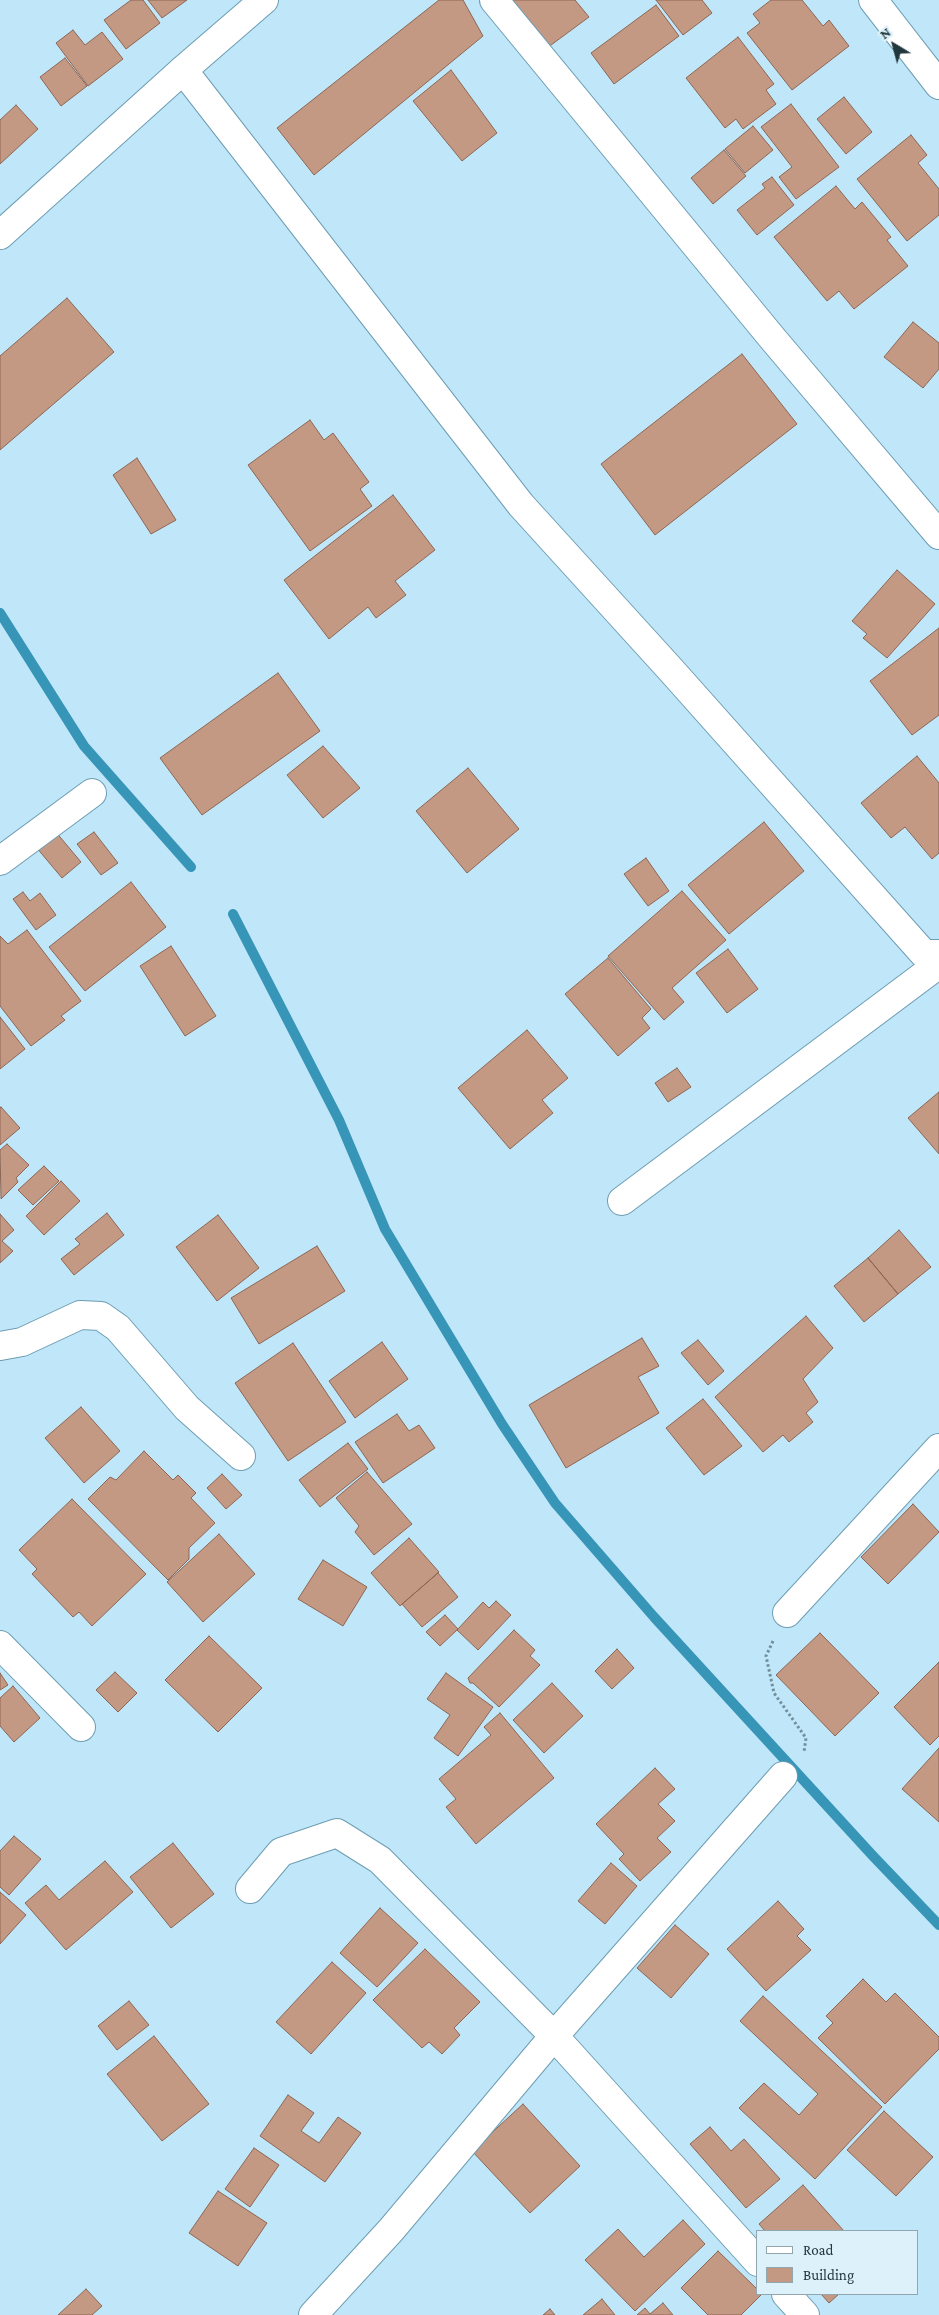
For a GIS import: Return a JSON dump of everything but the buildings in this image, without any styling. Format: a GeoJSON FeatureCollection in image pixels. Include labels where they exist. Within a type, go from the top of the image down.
{"type":"FeatureCollection","features":[{"type":"Feature","properties":{"kind":"street"},"geometry":{"type":"LineString","coordinates":[[0,235],[183,70],[264,0]]}},
{"type":"Feature","properties":{"kind":"street"},"geometry":{"type":"LineString","coordinates":[[494,0],[773,339],[939,534]]}},
{"type":"Feature","properties":{"kind":"street"},"geometry":{"type":"LineString","coordinates":[[874,0],[939,85]]}},
{"type":"Feature","properties":{"kind":"street"},"geometry":{"type":"LineString","coordinates":[[183,70],[521,505],[672,670],[924,954],[939,954]]}},
{"type":"Feature","properties":{"kind":"street"},"geometry":{"type":"LineString","coordinates":[[0,861],[92,793]]}},
{"type":"Feature","properties":{"kind":"street"},"geometry":{"type":"LineString","coordinates":[[622,1201],[939,964]]}},
{"type":"Feature","properties":{"kind":"street"},"geometry":{"type":"LineString","coordinates":[[0,1346],[22,1342],[80,1314],[101,1316],[118,1328],[187,1408],[241,1456]]}},
{"type":"Feature","properties":{"kind":"street"},"geometry":{"type":"LineString","coordinates":[[787,1613],[939,1448]]}},
{"type":"Feature","properties":{"kind":"street"},"geometry":{"type":"LineString","coordinates":[[0,1645],[81,1727]]}},
{"type":"Feature","properties":{"kind":"street"},"geometry":{"type":"LineString","coordinates":[[313,2315],[391,2230],[554,2036],[783,1776]]}},
{"type":"Feature","properties":{"kind":"street"},"geometry":{"type":"LineString","coordinates":[[250,1889],[281,1852],[337,1833],[380,1860],[554,2036],[756,2260]]}},
{"type":"Feature","properties":{"kind":"street"},"geometry":{"type":"LineString","coordinates":[[787,2295],[805,2315]]}},
{"type":"Feature","properties":{"kind":"path"},"geometry":{"type":"LineString","coordinates":[[787,1613],[766,1656],[774,1693],[806,1738],[804,1752]]}},
{"type":"Feature","properties":{"kind":"waterway"},"geometry":{"type":"LineString","coordinates":[[0,613],[84,746],[191,867]]}},
{"type":"Feature","properties":{"kind":"waterway"},"geometry":{"type":"LineString","coordinates":[[233,914],[339,1120],[385,1229],[502,1424],[555,1503],[654,1617],[873,1856],[939,1925]]}}]}
